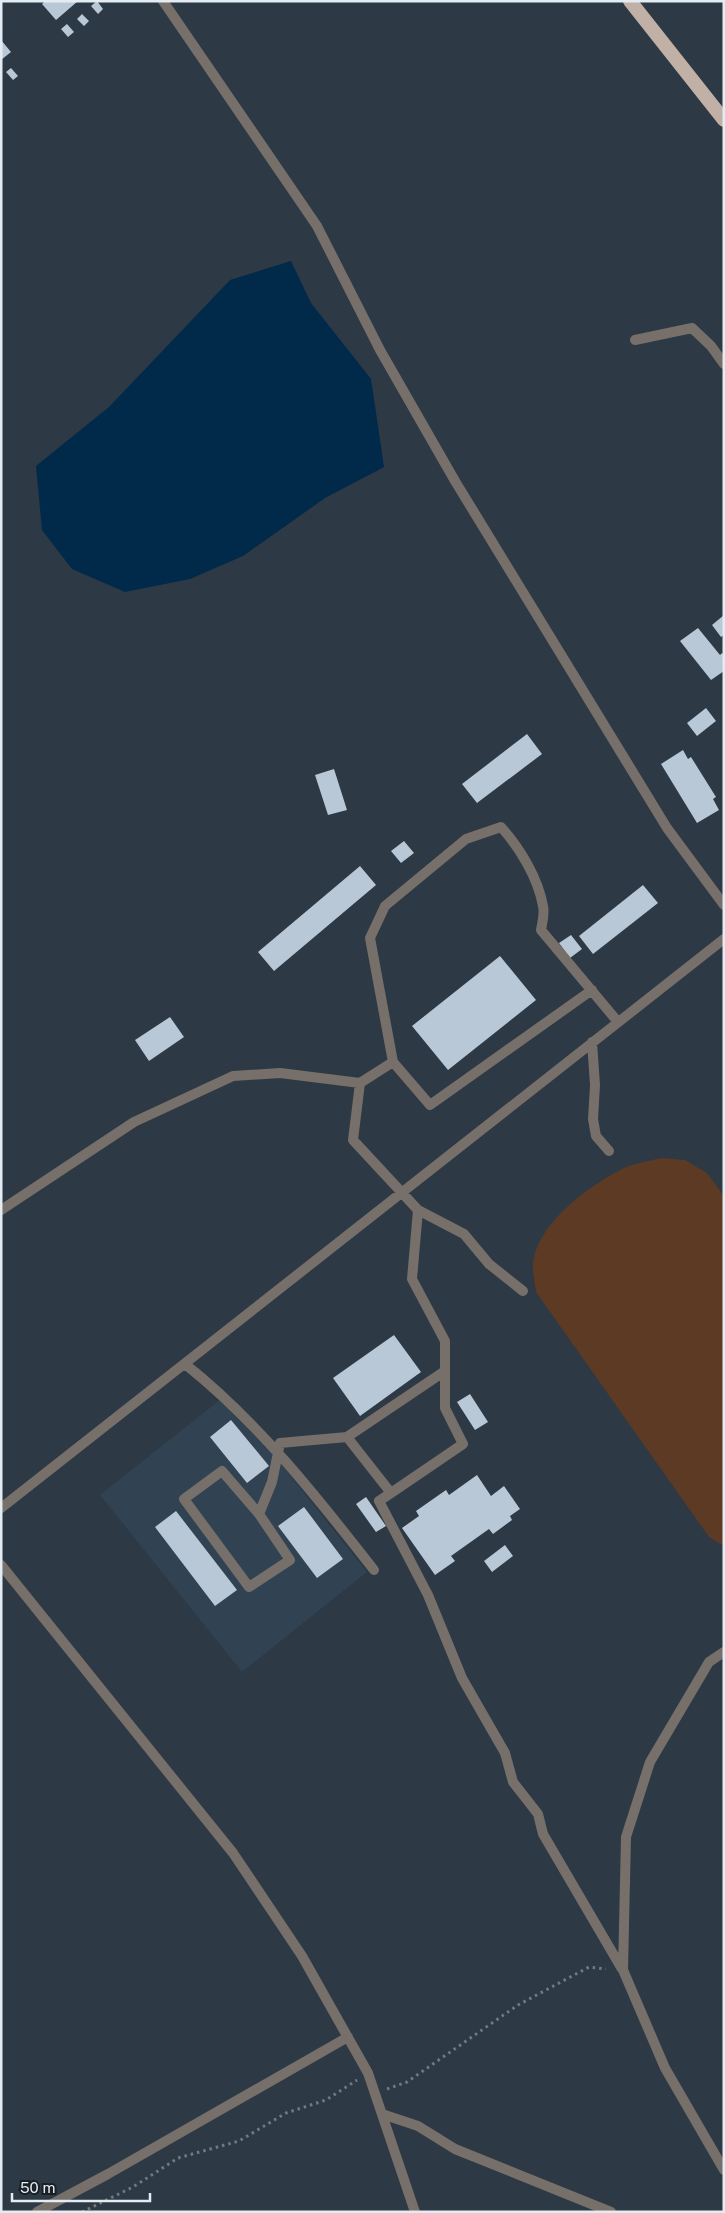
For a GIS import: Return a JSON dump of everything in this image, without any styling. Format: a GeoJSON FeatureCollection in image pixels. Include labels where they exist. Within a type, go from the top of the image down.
{"type":"FeatureCollection","features":[{"type":"Feature","properties":{"kind":"highway"},"geometry":{"type":"LineString","coordinates":[[630,1],[724,120]]}},
{"type":"Feature","properties":{"kind":"lane"},"geometry":{"type":"LineString","coordinates":[[163,1],[317,226],[380,350],[455,481],[667,828],[724,906]]}},
{"type":"Feature","properties":{"kind":"lane"},"geometry":{"type":"LineString","coordinates":[[634,340],[692,328],[724,364]]}},
{"type":"Feature","properties":{"kind":"lane"},"geometry":{"type":"LineString","coordinates":[[592,990],[430,1105],[393,1062],[370,938],[386,906],[466,839],[501,827],[512,839],[531,873],[544,908],[542,930],[592,990],[618,1022]]}},
{"type":"Feature","properties":{"kind":"lane"},"geometry":{"type":"LineString","coordinates":[[1,1508],[724,939]]}},
{"type":"Feature","properties":{"kind":"lane"},"geometry":{"type":"LineString","coordinates":[[592,1042],[595,1085],[593,1119],[596,1136],[609,1151]]}},
{"type":"Feature","properties":{"kind":"lane"},"geometry":{"type":"LineString","coordinates":[[1,1210],[134,1122],[233,1076],[280,1073],[360,1083],[393,1062]]}},
{"type":"Feature","properties":{"kind":"lane"},"geometry":{"type":"LineString","coordinates":[[360,1083],[353,1140],[418,1210],[464,1234],[489,1264],[523,1291]]}},
{"type":"Feature","properties":{"kind":"lane"},"geometry":{"type":"LineString","coordinates":[[418,1210],[412,1279],[446,1341],[445,1408],[463,1444],[379,1501],[428,1595],[462,1678],[505,1753],[513,1782],[538,1814],[543,1834],[623,1970],[665,2068],[724,2170]]}},
{"type":"Feature","properties":{"kind":"lane"},"geometry":{"type":"LineString","coordinates":[[185,1364],[217,1390],[309,1487],[374,1570]]}},
{"type":"Feature","properties":{"kind":"lane"},"geometry":{"type":"LineString","coordinates":[[259,1514],[272,1482],[280,1443],[346,1437],[445,1371]]}},
{"type":"Feature","properties":{"kind":"lane"},"geometry":{"type":"LineString","coordinates":[[346,1437],[391,1493]]}},
{"type":"Feature","properties":{"kind":"lane"},"geometry":{"type":"LineString","coordinates":[[222,1471],[259,1514],[290,1560],[249,1587],[184,1498],[222,1471]]}},
{"type":"Feature","properties":{"kind":"lane"},"geometry":{"type":"LineString","coordinates":[[1,1565],[233,1853],[302,1956],[368,2073],[415,2212]]}},
{"type":"Feature","properties":{"kind":"lane"},"geometry":{"type":"LineString","coordinates":[[623,1970],[626,1838],[629,1828],[650,1762],[709,1662],[724,1652]]}},
{"type":"Feature","properties":{"kind":"lane"},"geometry":{"type":"LineString","coordinates":[[37,2212],[108,2174],[348,2036]]}},
{"type":"Feature","properties":{"kind":"lane"},"geometry":{"type":"LineString","coordinates":[[382,2114],[418,2126],[455,2149],[611,2212]]}},
{"type":"Feature","properties":{"kind":"path"},"geometry":{"type":"LineString","coordinates":[[375,2093],[407,2082],[518,2006],[589,1967],[623,1970]]}},
{"type":"Feature","properties":{"kind":"path"},"geometry":{"type":"LineString","coordinates":[[82,2212],[133,2187],[178,2158],[239,2141],[286,2113],[326,2100],[368,2073]]}},
{"type":"Feature","properties":{"kind":"shaded area"},"geometry":{"type":"Polygon","coordinates":[[[661,1158],[685,1160],[707,1173],[724,1196],[724,1546],[709,1537],[536,1292],[533,1269],[535,1253],[542,1237],[565,1209],[610,1175],[637,1163],[661,1158]]]}},
{"type":"Feature","properties":{"kind":"shaded area"},"geometry":{"type":"Polygon","coordinates":[[[226,1395],[367,1572],[242,1672],[100,1495],[226,1395]]]}},
{"type":"Feature","properties":{"kind":"water"},"geometry":{"type":"Polygon","coordinates":[[[291,261],[311,303],[371,379],[384,467],[325,498],[243,556],[190,579],[125,592],[72,569],[42,530],[36,466],[109,407],[230,280],[291,261]]]}},
{"type":"Feature","properties":{"kind":"building"},"geometry":{"type":"Polygon","coordinates":[[[45,1],[78,1],[56,20],[42,4],[45,1]]]}},
{"type":"Feature","properties":{"kind":"building"},"geometry":{"type":"Polygon","coordinates":[[[97,1],[103,9],[98,14],[91,6],[97,1]]]}},
{"type":"Feature","properties":{"kind":"building"},"geometry":{"type":"Polygon","coordinates":[[[82,14],[89,21],[84,26],[77,19],[82,14]]]}},
{"type":"Feature","properties":{"kind":"building"},"geometry":{"type":"Polygon","coordinates":[[[67,24],[74,32],[68,37],[61,29],[67,24]]]}},
{"type":"Feature","properties":{"kind":"building"},"geometry":{"type":"Polygon","coordinates":[[[1,40],[11,52],[1,60],[1,40]]]}},
{"type":"Feature","properties":{"kind":"building"},"geometry":{"type":"Polygon","coordinates":[[[11,68],[18,76],[13,80],[6,72],[11,68]]]}},
{"type":"Feature","properties":{"kind":"building"},"geometry":{"type":"Polygon","coordinates":[[[724,615],[724,635],[721,637],[712,625],[724,615]]]}},
{"type":"Feature","properties":{"kind":"building"},"geometry":{"type":"Polygon","coordinates":[[[698,628],[720,655],[722,653],[724,656],[724,671],[711,680],[680,641],[698,628]]]}},
{"type":"Feature","properties":{"kind":"building"},"geometry":{"type":"Polygon","coordinates":[[[706,708],[716,721],[697,736],[687,723],[706,708]]]}},
{"type":"Feature","properties":{"kind":"building"},"geometry":{"type":"Polygon","coordinates":[[[527,734],[542,754],[477,803],[462,784],[527,734]]]}},
{"type":"Feature","properties":{"kind":"building"},"geometry":{"type":"Polygon","coordinates":[[[683,750],[688,759],[691,757],[716,797],[713,799],[719,810],[697,823],[661,764],[683,750]]]}},
{"type":"Feature","properties":{"kind":"building"},"geometry":{"type":"Polygon","coordinates":[[[334,769],[347,810],[328,815],[315,775],[334,769]]]}},
{"type":"Feature","properties":{"kind":"building"},"geometry":{"type":"Polygon","coordinates":[[[404,841],[414,853],[401,863],[391,851],[404,841]]]}},
{"type":"Feature","properties":{"kind":"building"},"geometry":{"type":"Polygon","coordinates":[[[360,866],[376,885],[274,971],[258,952],[360,866]]]}},
{"type":"Feature","properties":{"kind":"building"},"geometry":{"type":"Polygon","coordinates":[[[643,885],[658,903],[593,954],[579,936],[643,885]]]}},
{"type":"Feature","properties":{"kind":"building"},"geometry":{"type":"Polygon","coordinates":[[[571,935],[582,949],[570,958],[559,943],[571,935]]]}},
{"type":"Feature","properties":{"kind":"building"},"geometry":{"type":"Polygon","coordinates":[[[500,956],[536,1000],[448,1070],[412,1026],[500,956]]]}},
{"type":"Feature","properties":{"kind":"building"},"geometry":{"type":"Polygon","coordinates":[[[170,1017],[184,1037],[149,1061],[135,1040],[170,1017]]]}},
{"type":"Feature","properties":{"kind":"building"},"geometry":{"type":"Polygon","coordinates":[[[394,1335],[421,1372],[360,1416],[333,1378],[394,1335]]]}},
{"type":"Feature","properties":{"kind":"building"},"geometry":{"type":"Polygon","coordinates":[[[470,1394],[488,1422],[475,1430],[457,1402],[470,1394]]]}},
{"type":"Feature","properties":{"kind":"building"},"geometry":{"type":"Polygon","coordinates":[[[231,1420],[269,1466],[247,1483],[210,1437],[231,1420]]]}},
{"type":"Feature","properties":{"kind":"building"},"geometry":{"type":"Polygon","coordinates":[[[477,1475],[491,1496],[504,1486],[520,1509],[510,1516],[512,1520],[493,1534],[489,1529],[451,1556],[455,1561],[435,1575],[402,1528],[419,1516],[416,1511],[446,1490],[449,1495],[477,1475]]]}},
{"type":"Feature","properties":{"kind":"building"},"geometry":{"type":"Polygon","coordinates":[[[366,1497],[386,1526],[376,1532],[356,1504],[366,1497]]]}},
{"type":"Feature","properties":{"kind":"building"},"geometry":{"type":"Polygon","coordinates":[[[304,1507],[343,1559],[317,1578],[278,1526],[304,1507]]]}},
{"type":"Feature","properties":{"kind":"building"},"geometry":{"type":"Polygon","coordinates":[[[176,1511],[237,1590],[215,1606],[155,1527],[176,1511]]]}},
{"type":"Feature","properties":{"kind":"building"},"geometry":{"type":"Polygon","coordinates":[[[505,1545],[513,1556],[492,1572],[484,1561],[505,1545]]]}}]}
